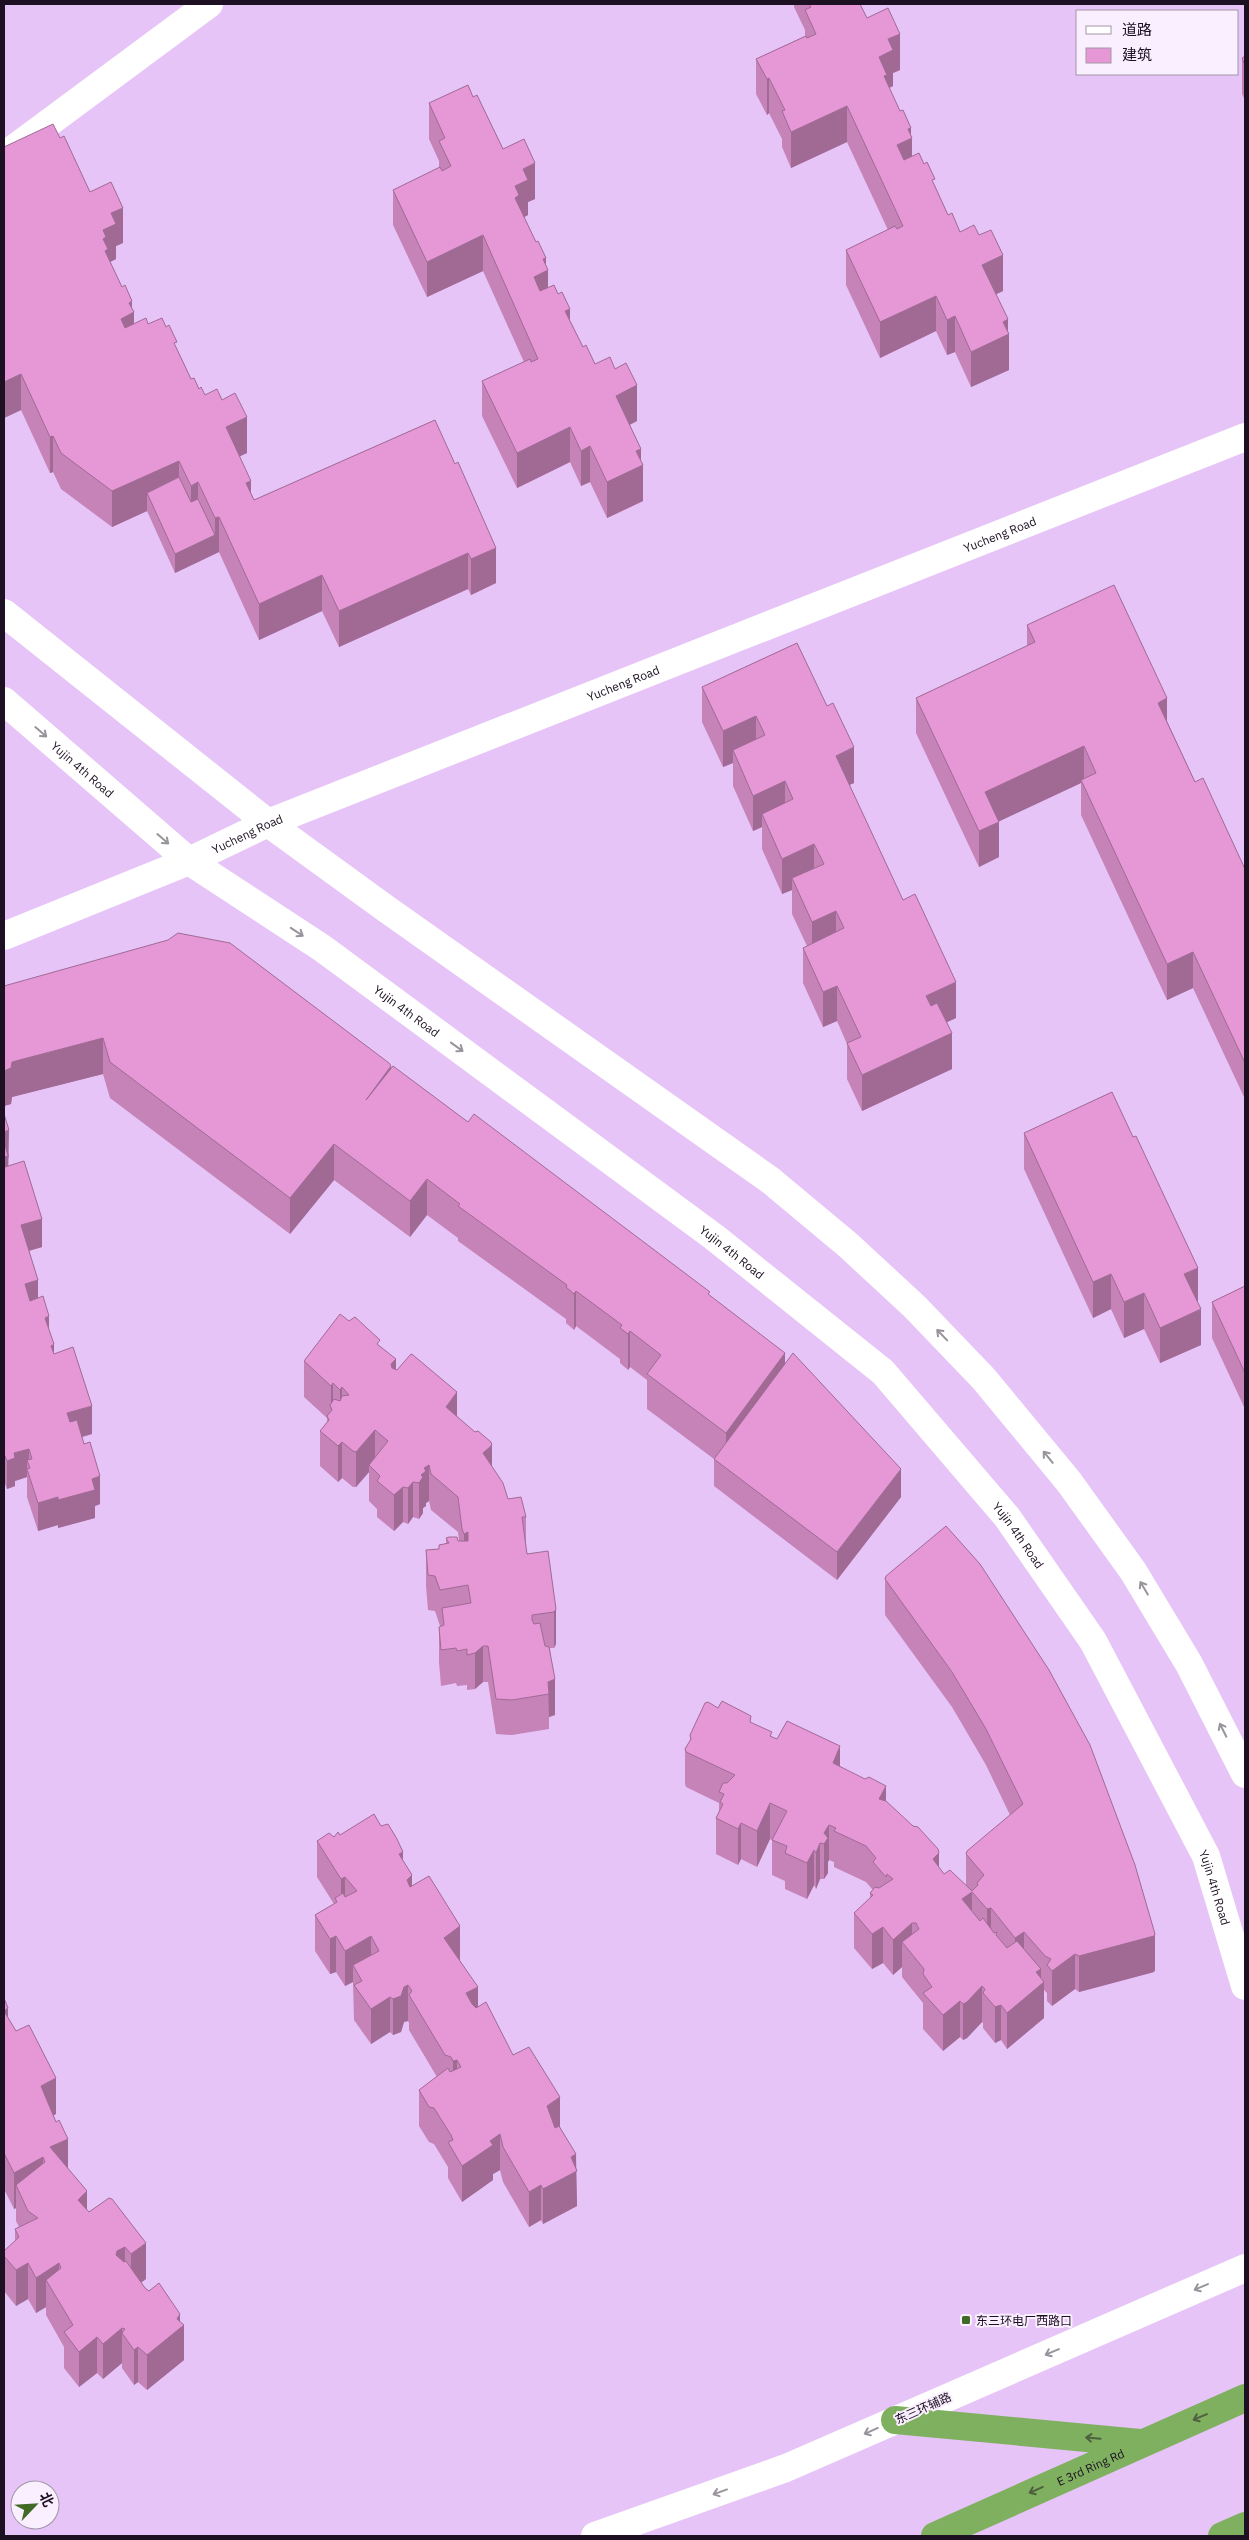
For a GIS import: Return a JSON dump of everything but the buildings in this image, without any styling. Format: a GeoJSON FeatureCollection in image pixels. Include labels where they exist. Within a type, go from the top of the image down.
{"type":"FeatureCollection","features":[{"type":"Feature","properties":{"kind":"highway","name":"E 3rd Ring Rd"},"geometry":{"type":"LineString","coordinates":[[935,2536],[1245,2398]]}},
{"type":"Feature","properties":{"kind":"highway"},"geometry":{"type":"LineString","coordinates":[[895,2420],[1141,2443]]}},
{"type":"Feature","properties":{"kind":"highway"},"geometry":{"type":"LineString","coordinates":[[1222,2536],[1245,2526]]}},
{"type":"Feature","properties":{"kind":"street"},"geometry":{"type":"LineString","coordinates":[[4,156],[209,4]]}},
{"type":"Feature","properties":{"kind":"street","name":"Yucheng Road"},"geometry":{"type":"LineString","coordinates":[[4,936],[189,862],[268,823],[1245,437]]}},
{"type":"Feature","properties":{"kind":"street"},"geometry":{"type":"LineString","coordinates":[[4,612],[268,823],[384,908],[770,1180],[848,1245],[916,1307],[984,1379],[1068,1482],[1133,1571],[1188,1664],[1245,1774]]}},
{"type":"Feature","properties":{"kind":"street","name":"Yujin 4th Road"},"geometry":{"type":"LineString","coordinates":[[4,701],[189,862],[322,948],[714,1237],[883,1372],[1007,1517],[1093,1641],[1206,1856],[1245,1986]]}},
{"type":"Feature","properties":{"kind":"street","name":"东三环辅路"},"geometry":{"type":"LineString","coordinates":[[595,2536],[786,2468],[1245,2268]]}},
{"type":"Feature","properties":{"kind":"place","name":"东三环电厂西路口"},"geometry":{"type":"Point","coordinates":[966,2320]}}]}
